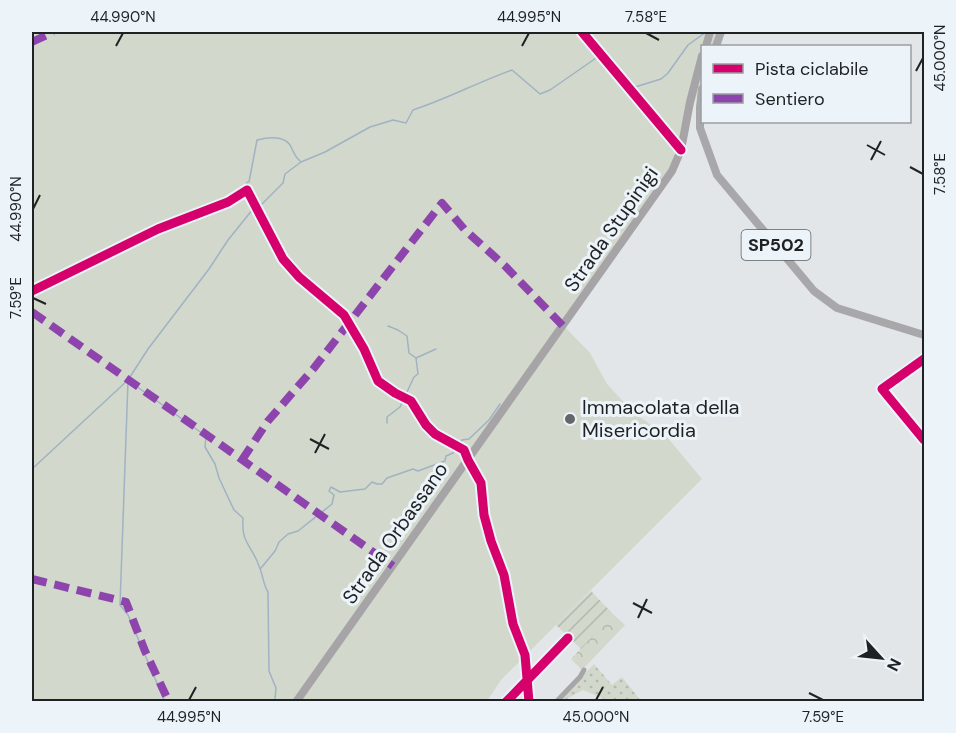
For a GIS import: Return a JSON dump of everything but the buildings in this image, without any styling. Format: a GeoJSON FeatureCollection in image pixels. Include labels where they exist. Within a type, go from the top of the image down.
{"type":"FeatureCollection","features":[{"type":"Feature","properties":{"kind":"main road","name":"Strada Stupinigi"},"geometry":{"type":"LineString","coordinates":[[563,326],[663,185],[677,161],[701,60]]}},
{"type":"Feature","properties":{"kind":"main road","name":"SP502"},"geometry":{"type":"LineString","coordinates":[[701,98],[700,128],[717,175],[814,291],[837,308],[924,334]]}},
{"type":"Feature","properties":{"kind":"main road","name":"Strada Orbassano"},"geometry":{"type":"LineString","coordinates":[[296,702],[563,326]]}},
{"type":"Feature","properties":{"kind":"street"},"geometry":{"type":"LineString","coordinates":[[582,32],[681,150]]}},
{"type":"Feature","properties":{"kind":"street"},"geometry":{"type":"LineString","coordinates":[[924,359],[882,389],[924,440]]}},
{"type":"Feature","properties":{"kind":"street"},"geometry":{"type":"LineString","coordinates":[[506,702],[568,638]]}},
{"type":"Feature","properties":{"kind":"street"},"geometry":{"type":"LineString","coordinates":[[525,659],[529,702]]}},
{"type":"Feature","properties":{"kind":"street"},"geometry":{"type":"LineString","coordinates":[[556,702],[585,670]]}},
{"type":"Feature","properties":{"kind":"green space"},"geometry":{"type":"Polygon","coordinates":[[[32,32],[717,32],[712,45],[701,45],[701,82],[676,162],[563,325],[590,353],[607,384],[631,410],[667,437],[702,479],[501,680],[487,701],[32,701],[32,32]]]}},
{"type":"Feature","properties":{"kind":"green space"},"geometry":{"type":"Polygon","coordinates":[[[591,591],[613,614],[581,649],[556,625],[591,591]]]}},
{"type":"Feature","properties":{"kind":"green space"},"geometry":{"type":"Polygon","coordinates":[[[613,614],[625,625],[582,670],[571,659],[613,614]]]}},
{"type":"Feature","properties":{"kind":"green space"},"geometry":{"type":"Polygon","coordinates":[[[594,664],[612,685],[622,677],[641,701],[609,701],[583,690],[558,702],[594,664]]]}},
{"type":"Feature","properties":{"kind":"waterway"},"geometry":{"type":"LineString","coordinates":[[604,53],[635,87],[661,79],[688,45],[706,32]]}},
{"type":"Feature","properties":{"kind":"waterway"},"geometry":{"type":"LineString","coordinates":[[32,469],[128,380],[228,240],[253,209],[262,204],[283,183],[285,174],[301,162],[325,152],[370,127],[393,120],[406,123],[413,110],[512,70],[540,94],[550,90],[599,56]]}},
{"type":"Feature","properties":{"kind":"waterway"},"geometry":{"type":"LineString","coordinates":[[249,182],[257,140],[282,139],[290,144],[300,161]]}},
{"type":"Feature","properties":{"kind":"waterway"},"geometry":{"type":"LineString","coordinates":[[32,287],[157,228],[228,201],[246,190],[247,182]]}},
{"type":"Feature","properties":{"kind":"waterway"},"geometry":{"type":"LineString","coordinates":[[388,326],[407,336],[409,353],[416,358]]}},
{"type":"Feature","properties":{"kind":"waterway"},"geometry":{"type":"LineString","coordinates":[[387,423],[387,417],[400,407],[414,377],[418,374],[416,358],[436,349]]}},
{"type":"Feature","properties":{"kind":"waterway"},"geometry":{"type":"LineString","coordinates":[[128,381],[120,605],[128,615],[165,702]]}},
{"type":"Feature","properties":{"kind":"waterway"},"geometry":{"type":"LineString","coordinates":[[129,381],[206,436],[205,447],[215,464],[234,510],[243,518],[245,539],[256,559],[268,592],[269,671],[276,688],[276,702]]}},
{"type":"Feature","properties":{"kind":"waterway"},"geometry":{"type":"LineString","coordinates":[[261,568],[275,551],[279,542],[288,534],[298,531],[332,504],[334,495],[329,491],[331,487],[340,492],[365,489],[372,482],[382,484],[387,478],[413,469],[418,471],[445,461],[446,456],[453,453],[462,440],[469,439],[489,420],[500,404]]}},
{"type":"Feature","properties":{"kind":"marked path"},"geometry":{"type":"LineString","coordinates":[[32,42],[53,32]]}},
{"type":"Feature","properties":{"kind":"marked path"},"geometry":{"type":"LineString","coordinates":[[242,460],[268,421],[314,368],[442,203],[465,230],[505,266],[563,326]]}},
{"type":"Feature","properties":{"kind":"marked path"},"geometry":{"type":"LineString","coordinates":[[32,312],[393,566]]}},
{"type":"Feature","properties":{"kind":"marked path"},"geometry":{"type":"LineString","coordinates":[[32,579],[126,602],[145,651],[169,702]]}},
{"type":"Feature","properties":{"kind":"cycle path"},"geometry":{"type":"LineString","coordinates":[[582,32],[681,150]]}},
{"type":"Feature","properties":{"kind":"cycle path"},"geometry":{"type":"LineString","coordinates":[[32,291],[158,229],[228,202],[247,190],[283,259],[299,277],[344,315],[364,349],[378,381],[411,401],[426,425],[435,434],[464,450],[481,483],[484,515],[504,575],[513,624],[525,655],[529,702]]}},
{"type":"Feature","properties":{"kind":"cycle path"},"geometry":{"type":"LineString","coordinates":[[924,359],[882,389],[924,440]]}},
{"type":"Feature","properties":{"kind":"cycle path"},"geometry":{"type":"LineString","coordinates":[[506,702],[568,638]]}},
{"type":"Feature","properties":{"kind":"place","name":"Immacolata della Misericordia"},"geometry":{"type":"Point","coordinates":[570,419]}}]}
